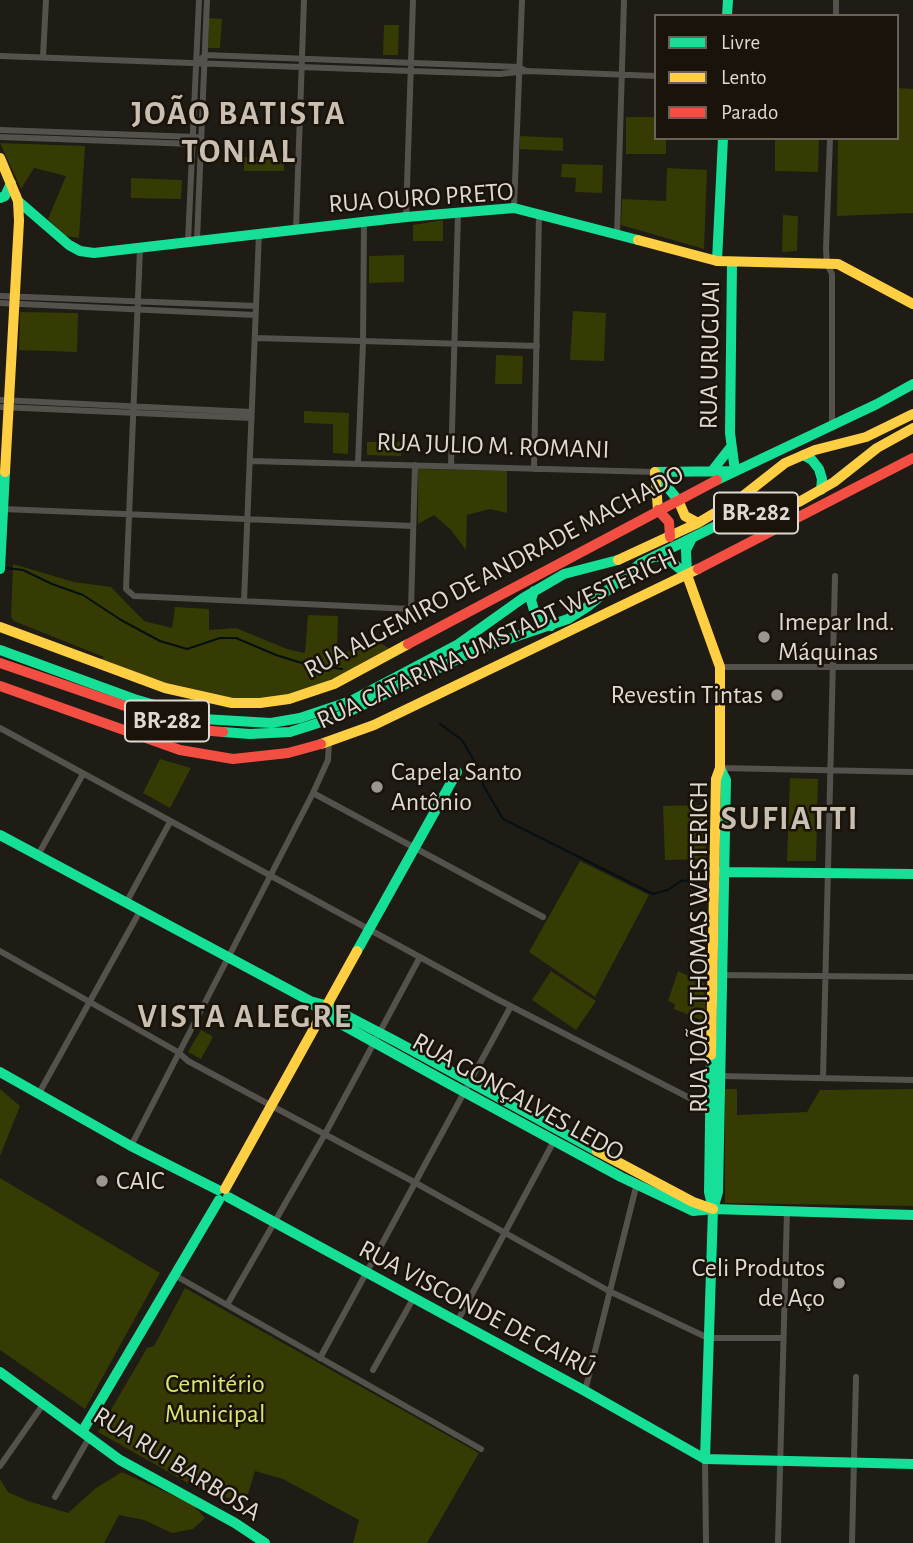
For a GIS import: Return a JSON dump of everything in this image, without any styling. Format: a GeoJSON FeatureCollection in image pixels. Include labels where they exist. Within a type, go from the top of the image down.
{"type":"FeatureCollection","features":[{"type":"Feature","properties":{"kind":"main road","name":"RUA URUGUAI"},"geometry":{"type":"LineString","coordinates":[[718,261],[723,140]]}},
{"type":"Feature","properties":{"kind":"main road"},"geometry":{"type":"LineString","coordinates":[[0,158],[19,201],[14,300],[4,404],[0,569]]}},
{"type":"Feature","properties":{"kind":"main road"},"geometry":{"type":"LineString","coordinates":[[0,199],[5,196],[11,183]]}},
{"type":"Feature","properties":{"kind":"main road","name":"RUA OURO PRETO"},"geometry":{"type":"LineString","coordinates":[[19,201],[69,245],[80,251],[94,253],[406,217],[514,208],[718,261],[838,264],[913,304]]}},
{"type":"Feature","properties":{"kind":"main road"},"geometry":{"type":"LineString","coordinates":[[19,221],[29,215],[35,216]]}},
{"type":"Feature","properties":{"kind":"main road","name":"RUA URUGUAI"},"geometry":{"type":"LineString","coordinates":[[732,263],[730,448],[735,471]]}},
{"type":"Feature","properties":{"kind":"main road","name":"RUA ALGEMIRO DE ANDRADE MACHADO"},"geometry":{"type":"LineString","coordinates":[[0,627],[165,688],[202,698],[232,703],[289,699],[334,684],[658,510],[913,384]]}},
{"type":"Feature","properties":{"kind":"main road","name":"BR-282"},"geometry":{"type":"LineString","coordinates":[[0,650],[186,715],[217,721],[271,723],[309,716],[351,701],[457,645],[534,591],[564,574],[620,560],[698,523],[734,503],[785,463],[803,455],[866,437],[913,414]]}},
{"type":"Feature","properties":{"kind":"main road","name":"BR-282"},"geometry":{"type":"LineString","coordinates":[[0,663],[201,730],[250,734],[290,732],[340,716],[476,650],[551,626],[587,607],[641,563],[732,518],[786,507],[821,490],[877,448],[913,428]]}},
{"type":"Feature","properties":{"kind":"main road","name":"RUA URUGUAI"},"geometry":{"type":"LineString","coordinates":[[712,471],[730,448]]}},
{"type":"Feature","properties":{"kind":"main road"},"geometry":{"type":"LineString","coordinates":[[803,455],[813,460],[820,469],[821,490]]}},
{"type":"Feature","properties":{"kind":"main road","name":"RUA CATARINA UMSTADT WESTERICH"},"geometry":{"type":"LineString","coordinates":[[0,686],[155,743],[202,755],[233,759],[257,758],[329,743],[374,725],[687,575],[913,458]]}},
{"type":"Feature","properties":{"kind":"main road","name":"RUA JULIO M. ROMANI"},"geometry":{"type":"LineString","coordinates":[[655,472],[735,471]]}},
{"type":"Feature","properties":{"kind":"main road"},"geometry":{"type":"LineString","coordinates":[[655,472],[678,500],[685,516],[698,523]]}},
{"type":"Feature","properties":{"kind":"main road"},"geometry":{"type":"LineString","coordinates":[[655,472],[658,510],[669,522],[670,537]]}},
{"type":"Feature","properties":{"kind":"main road"},"geometry":{"type":"LineString","coordinates":[[687,575],[686,550],[692,538]]}},
{"type":"Feature","properties":{"kind":"main road"},"geometry":{"type":"LineString","coordinates":[[655,556],[667,558],[687,575]]}},
{"type":"Feature","properties":{"kind":"main road","name":"RUA JOÃO THOMAS WESTERICH"},"geometry":{"type":"LineString","coordinates":[[687,575],[720,667],[720,768],[716,779],[720,872],[714,1158],[709,1192],[713,1209],[705,1459]]}},
{"type":"Feature","properties":{"kind":"main road"},"geometry":{"type":"LineString","coordinates":[[534,591],[531,600],[536,617],[551,626]]}},
{"type":"Feature","properties":{"kind":"main road"},"geometry":{"type":"LineString","coordinates":[[86,1435],[273,1106],[457,772]]}},
{"type":"Feature","properties":{"kind":"main road","name":"RUA GONÇALVES LEDO"},"geometry":{"type":"LineString","coordinates":[[0,835],[693,1211],[713,1209],[913,1215]]}},
{"type":"Feature","properties":{"kind":"main road"},"geometry":{"type":"LineString","coordinates":[[720,872],[913,874]]}},
{"type":"Feature","properties":{"kind":"main road","name":"RUA VISCONDE DE CAIRÚ"},"geometry":{"type":"LineString","coordinates":[[0,1072],[705,1459]]}},
{"type":"Feature","properties":{"kind":"main road","name":"RUA RUI BARBOSA"},"geometry":{"type":"LineString","coordinates":[[0,1371],[120,1460],[265,1543]]}},
{"type":"Feature","properties":{"kind":"main road"},"geometry":{"type":"LineString","coordinates":[[705,1459],[913,1464]]}},
{"type":"Feature","properties":{"kind":"street"},"geometry":{"type":"LineString","coordinates":[[43,57],[46,0]]}},
{"type":"Feature","properties":{"kind":"street"},"geometry":{"type":"LineString","coordinates":[[199,0],[205,55],[200,63]]}},
{"type":"Feature","properties":{"kind":"street"},"geometry":{"type":"LineString","coordinates":[[193,241],[202,15],[207,0]]}},
{"type":"Feature","properties":{"kind":"street"},"geometry":{"type":"LineString","coordinates":[[296,229],[304,0]]}},
{"type":"Feature","properties":{"kind":"street"},"geometry":{"type":"LineString","coordinates":[[406,217],[414,0]]}},
{"type":"Feature","properties":{"kind":"street"},"geometry":{"type":"LineString","coordinates":[[514,208],[522,0]]}},
{"type":"Feature","properties":{"kind":"street"},"geometry":{"type":"LineString","coordinates":[[617,235],[624,0]]}},
{"type":"Feature","properties":{"kind":"street"},"geometry":{"type":"LineString","coordinates":[[0,55],[200,63],[239,60]]}},
{"type":"Feature","properties":{"kind":"street"},"geometry":{"type":"LineString","coordinates":[[205,55],[239,60],[301,63],[654,76]]}},
{"type":"Feature","properties":{"kind":"street"},"geometry":{"type":"LineString","coordinates":[[0,131],[197,141]]}},
{"type":"Feature","properties":{"kind":"street"},"geometry":{"type":"LineString","coordinates":[[0,137],[41,135]]}},
{"type":"Feature","properties":{"kind":"street"},"geometry":{"type":"LineString","coordinates":[[830,140],[826,249],[827,264],[832,274],[832,424]]}},
{"type":"Feature","properties":{"kind":"street"},"geometry":{"type":"LineString","coordinates":[[0,199],[19,201]]}},
{"type":"Feature","properties":{"kind":"street"},"geometry":{"type":"LineString","coordinates":[[452,466],[458,213]]}},
{"type":"Feature","properties":{"kind":"street"},"geometry":{"type":"LineString","coordinates":[[534,469],[539,214]]}},
{"type":"Feature","properties":{"kind":"street"},"geometry":{"type":"LineString","coordinates":[[358,463],[364,222]]}},
{"type":"Feature","properties":{"kind":"street"},"geometry":{"type":"LineString","coordinates":[[244,601],[259,233]]}},
{"type":"Feature","properties":{"kind":"street"},"geometry":{"type":"LineString","coordinates":[[140,249],[126,589],[134,596],[411,609],[415,465]]}},
{"type":"Feature","properties":{"kind":"street"},"geometry":{"type":"LineString","coordinates":[[0,296],[14,300],[59,302],[92,299],[256,306]]}},
{"type":"Feature","properties":{"kind":"street"},"geometry":{"type":"LineString","coordinates":[[91,308],[92,299]]}},
{"type":"Feature","properties":{"kind":"street"},"geometry":{"type":"LineString","coordinates":[[0,303],[14,300]]}},
{"type":"Feature","properties":{"kind":"street"},"geometry":{"type":"LineString","coordinates":[[59,302],[91,308],[255,315]]}},
{"type":"Feature","properties":{"kind":"street"},"geometry":{"type":"LineString","coordinates":[[183,303],[183,312]]}},
{"type":"Feature","properties":{"kind":"street"},"geometry":{"type":"LineString","coordinates":[[217,313],[218,304]]}},
{"type":"Feature","properties":{"kind":"street"},"geometry":{"type":"LineString","coordinates":[[255,338],[537,346]]}},
{"type":"Feature","properties":{"kind":"street"},"geometry":{"type":"LineString","coordinates":[[4,404],[251,415]]}},
{"type":"Feature","properties":{"kind":"street","name":"RUA JULIO M. ROMANI"},"geometry":{"type":"LineString","coordinates":[[250,461],[655,472]]}},
{"type":"Feature","properties":{"kind":"street"},"geometry":{"type":"LineString","coordinates":[[3,509],[413,526]]}},
{"type":"Feature","properties":{"kind":"street"},"geometry":{"type":"LineString","coordinates":[[823,1078],[835,576]]}},
{"type":"Feature","properties":{"kind":"street"},"geometry":{"type":"LineString","coordinates":[[720,667],[913,667]]}},
{"type":"Feature","properties":{"kind":"street"},"geometry":{"type":"LineString","coordinates":[[0,727],[369,930],[715,1110]]}},
{"type":"Feature","properties":{"kind":"street"},"geometry":{"type":"LineString","coordinates":[[131,1146],[313,793],[328,760],[329,743]]}},
{"type":"Feature","properties":{"kind":"street"},"geometry":{"type":"LineString","coordinates":[[720,768],[913,772]]}},
{"type":"Feature","properties":{"kind":"street"},"geometry":{"type":"LineString","coordinates":[[38,855],[83,774]]}},
{"type":"Feature","properties":{"kind":"street"},"geometry":{"type":"LineString","coordinates":[[313,793],[543,917]]}},
{"type":"Feature","properties":{"kind":"street"},"geometry":{"type":"LineString","coordinates":[[126,903],[170,822]]}},
{"type":"Feature","properties":{"kind":"street"},"geometry":{"type":"LineString","coordinates":[[38,1095],[140,911]]}},
{"type":"Feature","properties":{"kind":"street"},"geometry":{"type":"LineString","coordinates":[[0,950],[178,1052],[188,1061],[414,1182],[609,1291],[708,1338],[783,1338]]}},
{"type":"Feature","properties":{"kind":"street"},"geometry":{"type":"LineString","coordinates":[[227,1305],[325,1134],[420,957]]}},
{"type":"Feature","properties":{"kind":"street"},"geometry":{"type":"LineString","coordinates":[[717,975],[913,977]]}},
{"type":"Feature","properties":{"kind":"street"},"geometry":{"type":"LineString","coordinates":[[320,1358],[511,1006]]}},
{"type":"Feature","properties":{"kind":"street"},"geometry":{"type":"LineString","coordinates":[[716,1076],[913,1080]]}},
{"type":"Feature","properties":{"kind":"street"},"geometry":{"type":"LineString","coordinates":[[457,1322],[556,1136]]}},
{"type":"Feature","properties":{"kind":"street"},"geometry":{"type":"LineString","coordinates":[[585,1391],[639,1180]]}},
{"type":"Feature","properties":{"kind":"street"},"geometry":{"type":"LineString","coordinates":[[778,1543],[788,1211]]}},
{"type":"Feature","properties":{"kind":"street"},"geometry":{"type":"LineString","coordinates":[[176,1276],[481,1450]]}},
{"type":"Feature","properties":{"kind":"street"},"geometry":{"type":"LineString","coordinates":[[373,1370],[413,1299]]}},
{"type":"Feature","properties":{"kind":"street"},"geometry":{"type":"LineString","coordinates":[[852,1543],[856,1377]]}},
{"type":"Feature","properties":{"kind":"street"},"geometry":{"type":"LineString","coordinates":[[0,1466],[44,1403]]}},
{"type":"Feature","properties":{"kind":"street"},"geometry":{"type":"LineString","coordinates":[[55,1497],[86,1435]]}},
{"type":"Feature","properties":{"kind":"street","name":"RUA JOÃO THOMAS WESTERICH"},"geometry":{"type":"LineString","coordinates":[[705,1459],[706,1543]]}},
{"type":"Feature","properties":{"kind":"green space"},"geometry":{"type":"Polygon","coordinates":[[[209,18],[222,19],[220,48],[208,48],[209,18]]]}},
{"type":"Feature","properties":{"kind":"green space"},"geometry":{"type":"Polygon","coordinates":[[[384,25],[399,25],[398,55],[383,55],[384,25]]]}},
{"type":"Feature","properties":{"kind":"green space"},"geometry":{"type":"Polygon","coordinates":[[[899,88],[913,89],[913,213],[837,216],[838,140],[899,140],[899,88]]]}},
{"type":"Feature","properties":{"kind":"green space"},"geometry":{"type":"Polygon","coordinates":[[[626,117],[654,117],[654,140],[666,140],[666,154],[626,154],[626,117]]]}},
{"type":"Feature","properties":{"kind":"green space"},"geometry":{"type":"Polygon","coordinates":[[[520,136],[563,138],[563,151],[520,149],[520,136]]]}},
{"type":"Feature","properties":{"kind":"green space"},"geometry":{"type":"Polygon","coordinates":[[[775,140],[819,140],[818,172],[775,171],[775,140]]]}},
{"type":"Feature","properties":{"kind":"green space"},"geometry":{"type":"Polygon","coordinates":[[[0,143],[85,146],[79,238],[65,236],[48,219],[66,176],[34,168],[21,189],[0,143]]]}},
{"type":"Feature","properties":{"kind":"green space"},"geometry":{"type":"Polygon","coordinates":[[[244,157],[284,158],[284,171],[244,171],[244,157]]]}},
{"type":"Feature","properties":{"kind":"green space"},"geometry":{"type":"Polygon","coordinates":[[[562,164],[603,165],[602,193],[575,192],[576,178],[561,177],[562,164]]]}},
{"type":"Feature","properties":{"kind":"green space"},"geometry":{"type":"Polygon","coordinates":[[[667,168],[707,170],[704,249],[621,225],[622,199],[666,201],[667,168]]]}},
{"type":"Feature","properties":{"kind":"green space"},"geometry":{"type":"Polygon","coordinates":[[[131,178],[182,180],[181,199],[131,198],[131,178]]]}},
{"type":"Feature","properties":{"kind":"green space"},"geometry":{"type":"Polygon","coordinates":[[[783,215],[798,216],[797,251],[782,252],[783,215]]]}},
{"type":"Feature","properties":{"kind":"green space"},"geometry":{"type":"Polygon","coordinates":[[[443,220],[443,241],[413,241],[413,225],[443,220]]]}},
{"type":"Feature","properties":{"kind":"green space"},"geometry":{"type":"Polygon","coordinates":[[[404,255],[404,282],[369,283],[369,256],[404,255]]]}},
{"type":"Feature","properties":{"kind":"green space"},"geometry":{"type":"Polygon","coordinates":[[[573,311],[606,313],[604,361],[570,360],[573,311]]]}},
{"type":"Feature","properties":{"kind":"green space"},"geometry":{"type":"Polygon","coordinates":[[[20,312],[78,313],[77,352],[19,350],[20,312]]]}},
{"type":"Feature","properties":{"kind":"green space"},"geometry":{"type":"Polygon","coordinates":[[[496,355],[523,356],[522,384],[495,384],[496,355]]]}},
{"type":"Feature","properties":{"kind":"green space"},"geometry":{"type":"Polygon","coordinates":[[[304,411],[349,413],[348,454],[333,453],[333,424],[304,423],[304,411]]]}},
{"type":"Feature","properties":{"kind":"green space"},"geometry":{"type":"Polygon","coordinates":[[[367,442],[401,442],[401,456],[367,455],[367,442]]]}},
{"type":"Feature","properties":{"kind":"green space"},"geometry":{"type":"Polygon","coordinates":[[[418,469],[507,471],[507,513],[490,509],[467,515],[466,550],[451,530],[434,515],[418,524],[418,469]]]}},
{"type":"Feature","properties":{"kind":"green space"},"geometry":{"type":"Polygon","coordinates":[[[13,564],[74,582],[111,587],[144,621],[172,628],[175,607],[209,609],[209,630],[236,628],[287,649],[305,653],[308,615],[338,616],[337,654],[382,644],[393,651],[303,692],[260,702],[202,697],[97,662],[104,657],[14,621],[11,617],[13,564]]]}},
{"type":"Feature","properties":{"kind":"green space"},"geometry":{"type":"Polygon","coordinates":[[[160,759],[191,768],[170,808],[143,793],[160,759]]]}},
{"type":"Feature","properties":{"kind":"green space"},"geometry":{"type":"Polygon","coordinates":[[[790,778],[818,779],[816,861],[787,861],[790,778]]]}},
{"type":"Feature","properties":{"kind":"green space"},"geometry":{"type":"Polygon","coordinates":[[[704,805],[706,859],[665,860],[663,806],[704,805]]]}},
{"type":"Feature","properties":{"kind":"green space"},"geometry":{"type":"Polygon","coordinates":[[[580,861],[649,895],[595,997],[529,952],[580,861]]]}},
{"type":"Feature","properties":{"kind":"green space"},"geometry":{"type":"Polygon","coordinates":[[[551,971],[596,1001],[576,1030],[532,1000],[551,971]]]}},
{"type":"Feature","properties":{"kind":"green space"},"geometry":{"type":"Polygon","coordinates":[[[678,971],[704,983],[706,1022],[674,1009],[675,1004],[668,1001],[678,971]]]}},
{"type":"Feature","properties":{"kind":"green space"},"geometry":{"type":"Polygon","coordinates":[[[201,1030],[212,1036],[212,1039],[201,1059],[188,1052],[201,1030]]]}},
{"type":"Feature","properties":{"kind":"green space"},"geometry":{"type":"Polygon","coordinates":[[[0,1089],[20,1106],[0,1156],[0,1089]]]}},
{"type":"Feature","properties":{"kind":"green space"},"geometry":{"type":"Polygon","coordinates":[[[725,1089],[737,1089],[737,1115],[807,1112],[820,1090],[913,1089],[913,1206],[725,1203],[725,1089]]]}},
{"type":"Feature","properties":{"kind":"green space"},"geometry":{"type":"Polygon","coordinates":[[[0,1178],[160,1273],[85,1409],[0,1350],[0,1178]]]}},
{"type":"Feature","properties":{"kind":"green space","name":"Cemitério Municipal"},"geometry":{"type":"Polygon","coordinates":[[[185,1288],[479,1453],[427,1543],[353,1543],[359,1520],[283,1479],[255,1471],[245,1504],[188,1483],[98,1432],[147,1348],[154,1346],[185,1288]]]}},
{"type":"Feature","properties":{"kind":"green space"},"geometry":{"type":"Polygon","coordinates":[[[122,1472],[192,1504],[205,1518],[193,1529],[172,1533],[144,1520],[119,1515],[104,1543],[0,1543],[0,1479],[8,1492],[68,1513],[96,1488],[122,1472]]]}},
{"type":"Feature","properties":{"kind":"waterway"},"geometry":{"type":"LineString","coordinates":[[6,568],[23,570],[83,595],[160,641],[187,649],[220,638],[236,638],[305,664],[342,669]]}},
{"type":"Feature","properties":{"kind":"waterway"},"geometry":{"type":"LineString","coordinates":[[440,724],[462,740],[503,819],[653,894],[668,890],[681,881],[703,879]]}},
{"type":"Feature","properties":{"kind":"traffic: fast"},"geometry":{"type":"LineString","coordinates":[[727,14],[728,0]]}},
{"type":"Feature","properties":{"kind":"traffic: fast"},"geometry":{"type":"LineString","coordinates":[[717,261],[723,140]]}},
{"type":"Feature","properties":{"kind":"traffic: fast"},"geometry":{"type":"LineString","coordinates":[[0,198],[5,196],[11,183]]}},
{"type":"Feature","properties":{"kind":"traffic: fast"},"geometry":{"type":"LineString","coordinates":[[18,201],[69,245],[80,251],[94,253],[406,217],[514,208],[638,240]]}},
{"type":"Feature","properties":{"kind":"traffic: fast"},"geometry":{"type":"LineString","coordinates":[[655,472],[735,471],[730,433],[732,263]]}},
{"type":"Feature","properties":{"kind":"traffic: fast"},"geometry":{"type":"LineString","coordinates":[[717,480],[877,404],[913,384]]}},
{"type":"Feature","properties":{"kind":"traffic: fast"},"geometry":{"type":"LineString","coordinates":[[712,471],[730,448]]}},
{"type":"Feature","properties":{"kind":"traffic: fast"},"geometry":{"type":"LineString","coordinates":[[803,455],[812,460],[819,469],[821,490]]}},
{"type":"Feature","properties":{"kind":"traffic: fast"},"geometry":{"type":"LineString","coordinates":[[0,569],[5,472]]}},
{"type":"Feature","properties":{"kind":"traffic: fast"},"geometry":{"type":"LineString","coordinates":[[655,472],[678,500]]}},
{"type":"Feature","properties":{"kind":"traffic: fast"},"geometry":{"type":"LineString","coordinates":[[223,732],[290,732],[340,716],[476,650],[568,619],[641,563],[732,518],[770,509]]}},
{"type":"Feature","properties":{"kind":"traffic: fast"},"geometry":{"type":"LineString","coordinates":[[687,575],[686,550],[692,538]]}},
{"type":"Feature","properties":{"kind":"traffic: fast"},"geometry":{"type":"LineString","coordinates":[[655,556],[667,558],[687,575]]}},
{"type":"Feature","properties":{"kind":"traffic: fast"},"geometry":{"type":"LineString","coordinates":[[0,650],[134,699],[203,719],[271,723],[300,718],[351,701],[457,645],[523,598],[564,574],[618,560]]}},
{"type":"Feature","properties":{"kind":"traffic: fast"},"geometry":{"type":"LineString","coordinates":[[534,591],[531,600],[536,617],[551,626]]}},
{"type":"Feature","properties":{"kind":"traffic: fast"},"geometry":{"type":"LineString","coordinates":[[714,1206],[718,1192],[726,780],[720,768]]}},
{"type":"Feature","properties":{"kind":"traffic: fast"},"geometry":{"type":"LineString","coordinates":[[357,951],[457,772]]}},
{"type":"Feature","properties":{"kind":"traffic: fast"},"geometry":{"type":"LineString","coordinates":[[0,835],[310,1001],[328,1006],[397,1042],[597,1151]]}},
{"type":"Feature","properties":{"kind":"traffic: fast"},"geometry":{"type":"LineString","coordinates":[[721,872],[913,874]]}},
{"type":"Feature","properties":{"kind":"traffic: fast"},"geometry":{"type":"LineString","coordinates":[[310,1001],[323,1014],[446,1082],[621,1177],[693,1211],[713,1209],[913,1215]]}},
{"type":"Feature","properties":{"kind":"traffic: fast"},"geometry":{"type":"LineString","coordinates":[[705,1459],[713,1209],[709,1192],[711,1055]]}},
{"type":"Feature","properties":{"kind":"traffic: fast"},"geometry":{"type":"LineString","coordinates":[[0,1072],[131,1146],[218,1190]]}},
{"type":"Feature","properties":{"kind":"traffic: fast"},"geometry":{"type":"LineString","coordinates":[[228,1197],[705,1459],[913,1464]]}},
{"type":"Feature","properties":{"kind":"traffic: fast"},"geometry":{"type":"LineString","coordinates":[[82,1432],[219,1200]]}},
{"type":"Feature","properties":{"kind":"traffic: fast"},"geometry":{"type":"LineString","coordinates":[[0,1372],[120,1460],[235,1523],[265,1543]]}},
{"type":"Feature","properties":{"kind":"traffic: slow"},"geometry":{"type":"LineString","coordinates":[[0,158],[18,201],[19,221],[5,472]]}},
{"type":"Feature","properties":{"kind":"traffic: slow"},"geometry":{"type":"LineString","coordinates":[[638,240],[717,261],[838,264],[913,304]]}},
{"type":"Feature","properties":{"kind":"traffic: slow"},"geometry":{"type":"LineString","coordinates":[[618,560],[698,523],[743,496],[785,463],[815,450],[866,437],[913,414]]}},
{"type":"Feature","properties":{"kind":"traffic: slow"},"geometry":{"type":"LineString","coordinates":[[770,509],[799,502],[834,482],[877,448],[913,428]]}},
{"type":"Feature","properties":{"kind":"traffic: slow"},"geometry":{"type":"LineString","coordinates":[[655,472],[658,510]]}},
{"type":"Feature","properties":{"kind":"traffic: slow"},"geometry":{"type":"LineString","coordinates":[[678,500],[685,516],[698,523]]}},
{"type":"Feature","properties":{"kind":"traffic: slow"},"geometry":{"type":"LineString","coordinates":[[321,744],[374,725],[698,569]]}},
{"type":"Feature","properties":{"kind":"traffic: slow"},"geometry":{"type":"LineString","coordinates":[[687,575],[720,667],[720,768],[716,779],[711,1055]]}},
{"type":"Feature","properties":{"kind":"traffic: slow"},"geometry":{"type":"LineString","coordinates":[[0,627],[165,688],[232,703],[289,699],[334,684],[408,644]]}},
{"type":"Feature","properties":{"kind":"traffic: slow"},"geometry":{"type":"LineString","coordinates":[[225,1189],[357,951]]}},
{"type":"Feature","properties":{"kind":"traffic: slow"},"geometry":{"type":"LineString","coordinates":[[597,1151],[693,1202],[713,1209]]}},
{"type":"Feature","properties":{"kind":"traffic: jam"},"geometry":{"type":"LineString","coordinates":[[698,569],[913,458]]}},
{"type":"Feature","properties":{"kind":"traffic: jam"},"geometry":{"type":"LineString","coordinates":[[408,644],[717,480]]}},
{"type":"Feature","properties":{"kind":"traffic: jam"},"geometry":{"type":"LineString","coordinates":[[658,510],[669,522],[670,537]]}},
{"type":"Feature","properties":{"kind":"traffic: jam"},"geometry":{"type":"LineString","coordinates":[[0,663],[166,720],[201,730],[223,732]]}},
{"type":"Feature","properties":{"kind":"traffic: jam"},"geometry":{"type":"LineString","coordinates":[[0,686],[180,750],[233,759],[288,753],[321,744]]}},
{"type":"Feature","properties":{"kind":"place","name":"Imepar Ind. Máquinas"},"geometry":{"type":"Point","coordinates":[764,637]}},
{"type":"Feature","properties":{"kind":"place","name":"Revestin Tintas"},"geometry":{"type":"Point","coordinates":[777,695]}},
{"type":"Feature","properties":{"kind":"place","name":"Capela Santo Antônio"},"geometry":{"type":"Point","coordinates":[377,787]}},
{"type":"Feature","properties":{"kind":"place","name":"CAIC"},"geometry":{"type":"Point","coordinates":[102,1181]}},
{"type":"Feature","properties":{"kind":"place","name":"Celi Produtos de Aço"},"geometry":{"type":"Point","coordinates":[839,1283]}},
{"type":"Feature","properties":{"kind":"district","name":"JOÃO BATISTA TONIAL"},"geometry":{"type":"Point","coordinates":[239,133]}},
{"type":"Feature","properties":{"kind":"district","name":"SUFIATTI"},"geometry":{"type":"Point","coordinates":[790,819]}},
{"type":"Feature","properties":{"kind":"district","name":"VISTA ALEGRE"},"geometry":{"type":"Point","coordinates":[245,1017]}}]}
